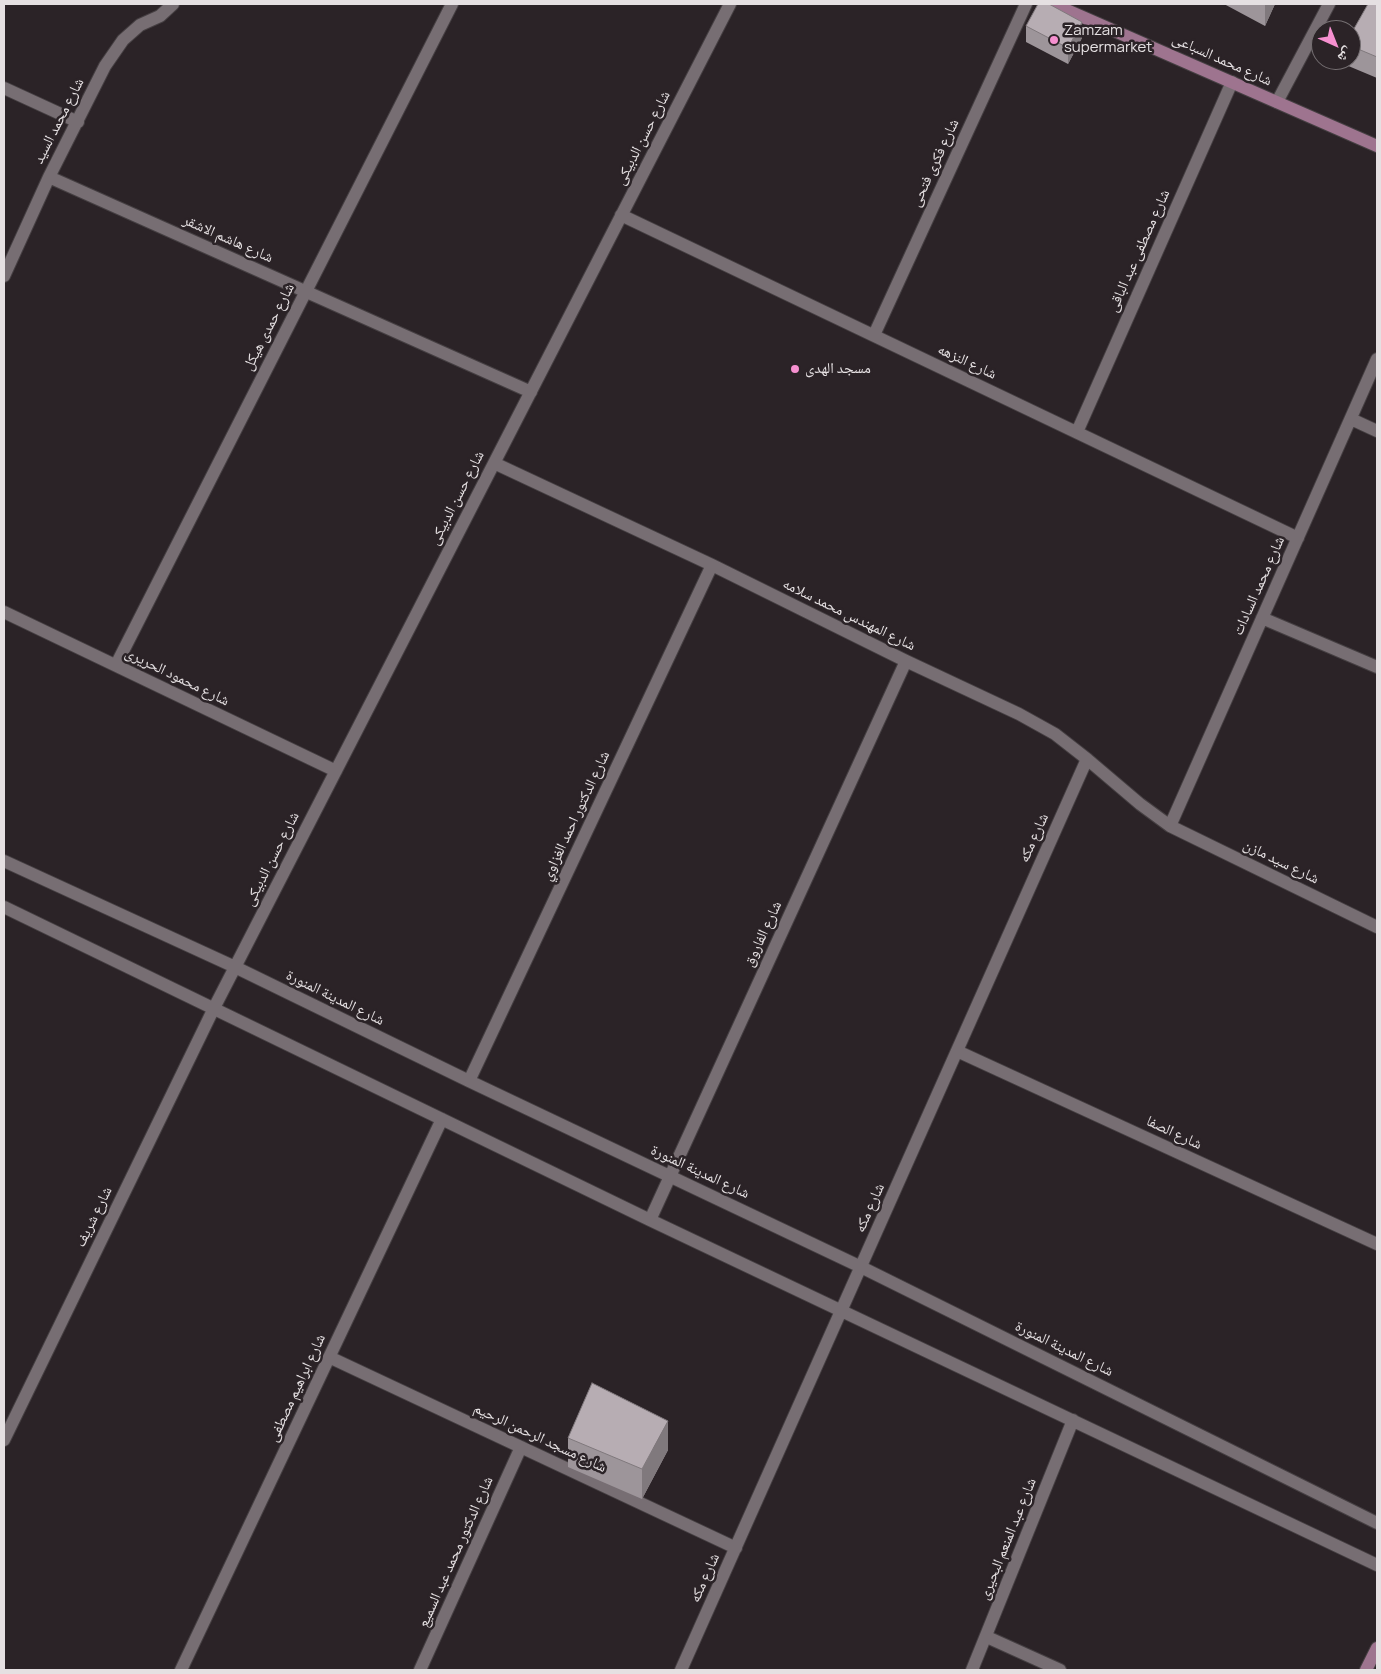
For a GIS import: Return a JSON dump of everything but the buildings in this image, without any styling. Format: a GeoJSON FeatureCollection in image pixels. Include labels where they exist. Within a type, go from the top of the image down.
{"type":"FeatureCollection","features":[{"type":"Feature","properties":{"kind":"street","name":"شارع محمد السيد"},"geometry":{"type":"LineString","coordinates":[[4,276],[49,177],[78,122],[104,66],[123,40],[140,26],[160,16],[173,4]]}},
{"type":"Feature","properties":{"kind":"street","name":"شارع حمدى هيكل"},"geometry":{"type":"LineString","coordinates":[[116,665],[452,4]]}},
{"type":"Feature","properties":{"kind":"street","name":"شارع حسن الدبيكى"},"geometry":{"type":"LineString","coordinates":[[214,1008],[730,4]]}},
{"type":"Feature","properties":{"kind":"street","name":"شارع فكرى فتحى"},"geometry":{"type":"LineString","coordinates":[[874,336],[1026,4]]}},
{"type":"Feature","properties":{"kind":"street","name":"شارع محمد السباعى"},"geometry":{"type":"LineString","coordinates":[[1053,4],[1377,146]]}},
{"type":"Feature","properties":{"kind":"street"},"geometry":{"type":"LineString","coordinates":[[1277,102],[1329,4]]}},
{"type":"Feature","properties":{"kind":"street","name":"شارع مصطفى عبد الباقى"},"geometry":{"type":"LineString","coordinates":[[1076,432],[1232,82]]}},
{"type":"Feature","properties":{"kind":"street"},"geometry":{"type":"LineString","coordinates":[[4,88],[78,122]]}},
{"type":"Feature","properties":{"kind":"street","name":"شارع هاشم الاشقر"},"geometry":{"type":"LineString","coordinates":[[49,177],[530,392]]}},
{"type":"Feature","properties":{"kind":"street","name":"شارع النزهه"},"geometry":{"type":"LineString","coordinates":[[621,215],[1298,538]]}},
{"type":"Feature","properties":{"kind":"street","name":"شارع محمد السادات"},"geometry":{"type":"LineString","coordinates":[[1170,826],[1377,359]]}},
{"type":"Feature","properties":{"kind":"street"},"geometry":{"type":"LineString","coordinates":[[1350,419],[1377,431]]}},
{"type":"Feature","properties":{"kind":"street","name":"شارع المهندس محمد سلامه"},"geometry":{"type":"LineString","coordinates":[[494,463],[712,565],[906,661],[1020,714],[1055,734],[1088,759],[1125,792],[1170,826]]}},
{"type":"Feature","properties":{"kind":"street","name":"شارع الدكتور احمد الغزاوي"},"geometry":{"type":"LineString","coordinates":[[469,1081],[712,565]]}},
{"type":"Feature","properties":{"kind":"street","name":"شارع محمود الحريرى"},"geometry":{"type":"LineString","coordinates":[[4,612],[336,771]]}},
{"type":"Feature","properties":{"kind":"street"},"geometry":{"type":"LineString","coordinates":[[1262,618],[1377,667]]}},
{"type":"Feature","properties":{"kind":"street","name":"شارع الفاروق"},"geometry":{"type":"LineString","coordinates":[[650,1220],[906,661]]}},
{"type":"Feature","properties":{"kind":"street","name":"شارع مكه"},"geometry":{"type":"LineString","coordinates":[[681,1670],[1088,759]]}},
{"type":"Feature","properties":{"kind":"street","name":"شارع سيد مازن"},"geometry":{"type":"LineString","coordinates":[[1170,826],[1377,928]]}},
{"type":"Feature","properties":{"kind":"street","name":"شارع المدينة المنورة"},"geometry":{"type":"LineString","coordinates":[[4,861],[235,967],[469,1081],[671,1175],[1377,1522]]}},
{"type":"Feature","properties":{"kind":"street"},"geometry":{"type":"LineString","coordinates":[[5,911],[214,1008],[650,1220],[1377,1565]]}},
{"type":"Feature","properties":{"kind":"street","name":"شارع شريف"},"geometry":{"type":"LineString","coordinates":[[4,1440],[214,1008]]}},
{"type":"Feature","properties":{"kind":"street","name":"شارع الصفا"},"geometry":{"type":"LineString","coordinates":[[957,1051],[1377,1244]]}},
{"type":"Feature","properties":{"kind":"street","name":"شارع ابراهيم مصطفى"},"geometry":{"type":"LineString","coordinates":[[181,1670],[442,1119]]}},
{"type":"Feature","properties":{"kind":"street","name":"شارع مسجد الرحمن الرحيم"},"geometry":{"type":"LineString","coordinates":[[329,1357],[736,1548]]}},
{"type":"Feature","properties":{"kind":"street","name":"شارع عبد المنعم البحيرى"},"geometry":{"type":"LineString","coordinates":[[972,1670],[987,1637],[1073,1420]]}},
{"type":"Feature","properties":{"kind":"street","name":"شارع الدكتور محمد عبد السميع"},"geometry":{"type":"LineString","coordinates":[[420,1670],[521,1447]]}},
{"type":"Feature","properties":{"kind":"street"},"geometry":{"type":"LineString","coordinates":[[987,1637],[1060,1670]]}},
{"type":"Feature","properties":{"kind":"street"},"geometry":{"type":"LineString","coordinates":[[1366,1670],[1377,1648]]}},
{"type":"Feature","properties":{"kind":"place","name":"Zamzam supermarket"},"geometry":{"type":"Point","coordinates":[1054,40]}},
{"type":"Feature","properties":{"kind":"place","name":"مسجد الهدى"},"geometry":{"type":"Point","coordinates":[795,369]}}]}
